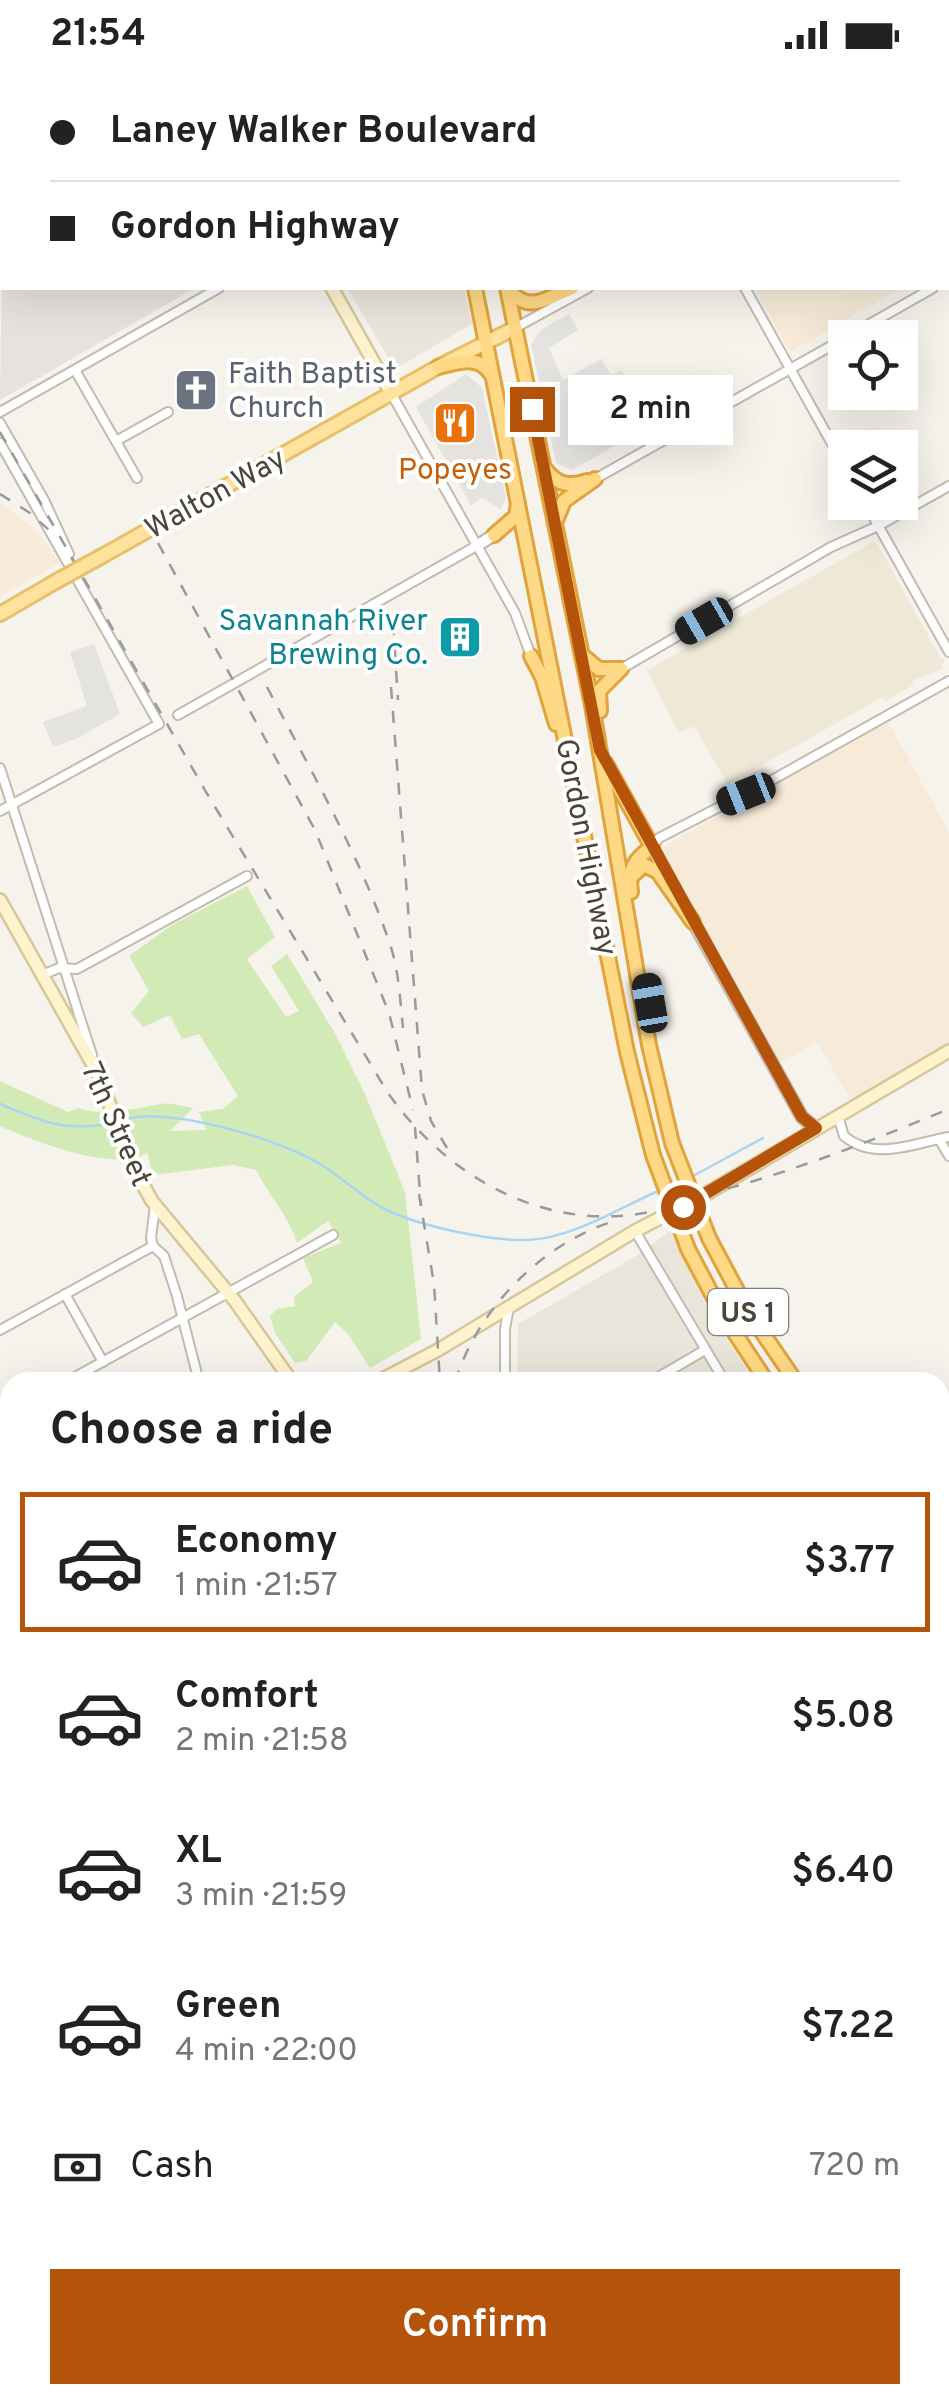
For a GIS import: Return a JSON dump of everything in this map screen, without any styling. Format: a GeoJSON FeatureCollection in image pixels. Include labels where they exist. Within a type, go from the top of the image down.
{"type":"FeatureCollection","features":[{"type":"Feature","properties":{"kind":"highway","name":"Gordon Highway"},"geometry":{"type":"LineString","coordinates":[[475,290],[626,1052],[653,1155],[688,1249],[723,1315],[760,1372]]}},
{"type":"Feature","properties":{"kind":"highway","name":"Gordon Highway"},"geometry":{"type":"LineString","coordinates":[[507,290],[582,656],[672,1142],[709,1238],[748,1312],[789,1372]]}},
{"type":"Feature","properties":{"kind":"highway"},"geometry":{"type":"LineString","coordinates":[[509,290],[520,302],[532,305],[567,290]]}},
{"type":"Feature","properties":{"kind":"highway"},"geometry":{"type":"LineString","coordinates":[[438,366],[481,363],[495,386]]}},
{"type":"Feature","properties":{"kind":"highway"},"geometry":{"type":"LineString","coordinates":[[544,469],[566,485],[594,479]]}},
{"type":"Feature","properties":{"kind":"highway"},"geometry":{"type":"LineString","coordinates":[[556,526],[560,506],[594,479]]}},
{"type":"Feature","properties":{"kind":"highway"},"geometry":{"type":"LineString","coordinates":[[494,535],[516,516],[518,497]]}},
{"type":"Feature","properties":{"kind":"highway"},"geometry":{"type":"LineString","coordinates":[[494,535],[517,539],[530,559]]}},
{"type":"Feature","properties":{"kind":"highway"},"geometry":{"type":"LineString","coordinates":[[531,656],[542,678],[575,787]]}},
{"type":"Feature","properties":{"kind":"highway"},"geometry":{"type":"LineString","coordinates":[[582,656],[599,669],[621,669]]}},
{"type":"Feature","properties":{"kind":"highway"},"geometry":{"type":"LineString","coordinates":[[607,798],[598,695],[621,669]]}},
{"type":"Feature","properties":{"kind":"highway"},"geometry":{"type":"LineString","coordinates":[[600,750],[652,847],[636,860],[629,881],[663,1107]]}},
{"type":"Feature","properties":{"kind":"highway"},"geometry":{"type":"LineString","coordinates":[[629,881],[640,867],[652,868],[693,922]]}},
{"type":"Feature","properties":{"kind":"main road"},"geometry":{"type":"LineString","coordinates":[[333,290],[391,393]]}},
{"type":"Feature","properties":{"kind":"main road","name":"Walton Way"},"geometry":{"type":"LineString","coordinates":[[0,614],[438,366],[516,328]]}},
{"type":"Feature","properties":{"kind":"main road","name":"7th Street"},"geometry":{"type":"LineString","coordinates":[[0,900],[97,1072],[137,1174],[155,1206],[228,1293],[285,1372]]}},
{"type":"Feature","properties":{"kind":"main road"},"geometry":{"type":"LineString","coordinates":[[394,1372],[949,1050]]}},
{"type":"Feature","properties":{"kind":"street"},"geometry":{"type":"LineString","coordinates":[[0,412],[215,290]]}},
{"type":"Feature","properties":{"kind":"street","name":"Walton Way"},"geometry":{"type":"LineString","coordinates":[[516,328],[584,290]]}},
{"type":"Feature","properties":{"kind":"street"},"geometry":{"type":"LineString","coordinates":[[747,290],[828,437]]}},
{"type":"Feature","properties":{"kind":"street"},"geometry":{"type":"LineString","coordinates":[[877,320],[929,290]]}},
{"type":"Feature","properties":{"kind":"street"},"geometry":{"type":"LineString","coordinates":[[594,479],[828,348]]}},
{"type":"Feature","properties":{"kind":"street"},"geometry":{"type":"LineString","coordinates":[[75,370],[137,478]]}},
{"type":"Feature","properties":{"kind":"street"},"geometry":{"type":"LineString","coordinates":[[391,393],[515,613],[531,656]]}},
{"type":"Feature","properties":{"kind":"street"},"geometry":{"type":"LineString","coordinates":[[116,441],[168,412]]}},
{"type":"Feature","properties":{"kind":"street"},"geometry":{"type":"LineString","coordinates":[[0,423],[44,500],[92,603]]}},
{"type":"Feature","properties":{"kind":"street"},"geometry":{"type":"LineString","coordinates":[[0,443],[159,724],[0,811]]}},
{"type":"Feature","properties":{"kind":"street"},"geometry":{"type":"LineString","coordinates":[[621,669],[831,547],[949,486]]}},
{"type":"Feature","properties":{"kind":"street"},"geometry":{"type":"LineString","coordinates":[[875,520],[949,652]]}},
{"type":"Feature","properties":{"kind":"street"},"geometry":{"type":"LineString","coordinates":[[178,714],[494,535]]}},
{"type":"Feature","properties":{"kind":"street"},"geometry":{"type":"LineString","coordinates":[[816,1128],[802,1117],[652,847],[659,838],[772,780],[949,680]]}},
{"type":"Feature","properties":{"kind":"street"},"geometry":{"type":"LineString","coordinates":[[0,768],[97,1072]]}},
{"type":"Feature","properties":{"kind":"street"},"geometry":{"type":"LineString","coordinates":[[42,976],[59,968],[77,969],[247,876]]}},
{"type":"Feature","properties":{"kind":"street"},"geometry":{"type":"LineString","coordinates":[[838,1114],[844,1136],[866,1148],[883,1150],[949,1137]]}},
{"type":"Feature","properties":{"kind":"street"},"geometry":{"type":"LineString","coordinates":[[938,1139],[949,1156]]}},
{"type":"Feature","properties":{"kind":"street"},"geometry":{"type":"LineString","coordinates":[[155,1206],[153,1246],[164,1256],[197,1372]]}},
{"type":"Feature","properties":{"kind":"street"},"geometry":{"type":"LineString","coordinates":[[635,1232],[718,1372]]}},
{"type":"Feature","properties":{"kind":"street"},"geometry":{"type":"LineString","coordinates":[[84,1372],[332,1235]]}},
{"type":"Feature","properties":{"kind":"street"},"geometry":{"type":"LineString","coordinates":[[0,1330],[153,1246]]}},
{"type":"Feature","properties":{"kind":"street"},"geometry":{"type":"LineString","coordinates":[[64,1294],[103,1362]]}},
{"type":"Feature","properties":{"kind":"street"},"geometry":{"type":"LineString","coordinates":[[505,1372],[509,1306]]}},
{"type":"Feature","properties":{"kind":"street"},"geometry":{"type":"LineString","coordinates":[[668,1372],[706,1350]]}},
{"type":"Feature","properties":{"kind":"shaded area"},"geometry":{"type":"Polygon","coordinates":[[[2,290],[192,290],[0,400],[2,290]]]}},
{"type":"Feature","properties":{"kind":"shaded area"},"geometry":{"type":"Polygon","coordinates":[[[348,290],[464,290],[472,324],[395,369],[348,290]]]}},
{"type":"Feature","properties":{"kind":"shaded area"},"geometry":{"type":"Polygon","coordinates":[[[756,290],[898,290],[846,320],[828,320],[828,330],[790,352],[756,290]]]}},
{"type":"Feature","properties":{"kind":"shaded area"},"geometry":{"type":"Polygon","coordinates":[[[569,314],[578,330],[549,348],[563,380],[601,359],[611,375],[621,370],[652,425],[572,470],[556,463],[531,344],[542,329],[569,314]]]}},
{"type":"Feature","properties":{"kind":"shaded area"},"geometry":{"type":"Polygon","coordinates":[[[466,374],[482,388],[506,498],[501,509],[482,498],[471,505],[416,407],[466,374]]]}},
{"type":"Feature","properties":{"kind":"shaded area"},"geometry":{"type":"Polygon","coordinates":[[[0,503],[36,530],[60,563],[0,596],[0,503]]]}},
{"type":"Feature","properties":{"kind":"shaded area"},"geometry":{"type":"Polygon","coordinates":[[[873,542],[941,659],[944,658],[942,669],[912,681],[913,685],[886,701],[883,697],[728,784],[694,726],[679,733],[647,670],[873,542]]]}},
{"type":"Feature","properties":{"kind":"shaded area"},"geometry":{"type":"Polygon","coordinates":[[[94,644],[120,714],[53,747],[43,722],[87,706],[70,652],[94,644]]]}},
{"type":"Feature","properties":{"kind":"shaded area"},"geometry":{"type":"Polygon","coordinates":[[[887,720],[949,832],[949,1044],[850,1099],[817,1042],[778,1064],[660,854],[663,847],[887,720]]]}},
{"type":"Feature","properties":{"kind":"shaded area"},"geometry":{"type":"Polygon","coordinates":[[[670,1231],[712,1317],[748,1372],[517,1372],[518,1324],[636,1256],[670,1231]]]}},
{"type":"Feature","properties":{"kind":"green space"},"geometry":{"type":"Polygon","coordinates":[[[247,886],[275,937],[247,959],[286,1017],[299,1011],[271,966],[287,954],[336,1035],[405,1192],[421,1339],[370,1368],[348,1334],[335,1322],[306,1361],[295,1363],[275,1333],[270,1316],[277,1309],[295,1306],[294,1297],[313,1282],[303,1258],[341,1243],[328,1221],[297,1243],[256,1170],[233,1165],[153,1175],[147,1152],[134,1158],[97,1158],[0,1126],[0,1081],[68,1112],[79,1108],[97,1112],[177,1104],[193,1108],[170,1131],[206,1130],[199,1112],[223,1109],[238,1096],[199,1034],[182,1039],[170,1015],[143,1027],[131,1013],[149,991],[129,956],[172,925],[247,886]]]}},
{"type":"Feature","properties":{"kind":"waterway"},"geometry":{"type":"LineString","coordinates":[[0,1104],[50,1123],[103,1125]]}},
{"type":"Feature","properties":{"kind":"waterway"},"geometry":{"type":"LineString","coordinates":[[130,1118],[175,1118],[255,1137],[322,1165],[368,1199],[399,1215],[435,1227],[493,1238],[527,1240],[562,1234],[663,1189]]}},
{"type":"Feature","properties":{"kind":"waterway"},"geometry":{"type":"LineString","coordinates":[[693,1176],[763,1138]]}},
{"type":"Feature","properties":{"kind":"railway"},"geometry":{"type":"LineString","coordinates":[[0,432],[206,792],[388,1093],[441,1152],[472,1175],[506,1194],[542,1207],[580,1215],[619,1216],[659,1210],[771,1176],[949,1109]]}},
{"type":"Feature","properties":{"kind":"railway"},"geometry":{"type":"LineString","coordinates":[[0,494],[49,530]]}},
{"type":"Feature","properties":{"kind":"railway"},"geometry":{"type":"LineString","coordinates":[[158,543],[315,830],[389,1013],[413,1110]]}},
{"type":"Feature","properties":{"kind":"railway"},"geometry":{"type":"LineString","coordinates":[[393,623],[398,700]]}},
{"type":"Feature","properties":{"kind":"railway"},"geometry":{"type":"LineString","coordinates":[[267,687],[333,813],[378,911],[395,965],[403,1028]]}},
{"type":"Feature","properties":{"kind":"railway"},"geometry":{"type":"LineString","coordinates":[[391,687],[422,1090],[431,1121],[447,1148]]}},
{"type":"Feature","properties":{"kind":"railway"},"geometry":{"type":"LineString","coordinates":[[415,1127],[421,1206]]}},
{"type":"Feature","properties":{"kind":"railway"},"geometry":{"type":"LineString","coordinates":[[419,1194],[434,1284],[439,1372]]}},
{"type":"Feature","properties":{"kind":"railway"},"geometry":{"type":"LineString","coordinates":[[459,1372],[479,1330],[515,1283],[561,1246],[614,1221]]}},
{"type":"Feature","properties":{"kind":"place","name":"Faith Baptist Church"},"geometry":{"type":"Point","coordinates":[196,390]}},
{"type":"Feature","properties":{"kind":"place","name":"Popeyes"},"geometry":{"type":"Point","coordinates":[455,423]}},
{"type":"Feature","properties":{"kind":"place","name":"Savannah River Brewing Co."},"geometry":{"type":"Point","coordinates":[460,637]}},
{"type":"Feature","properties":{"kind":"route"},"geometry":{"type":"LineString","coordinates":[[532,409],[600,750],[802,1117],[816,1128],[683,1207]]}}]}
